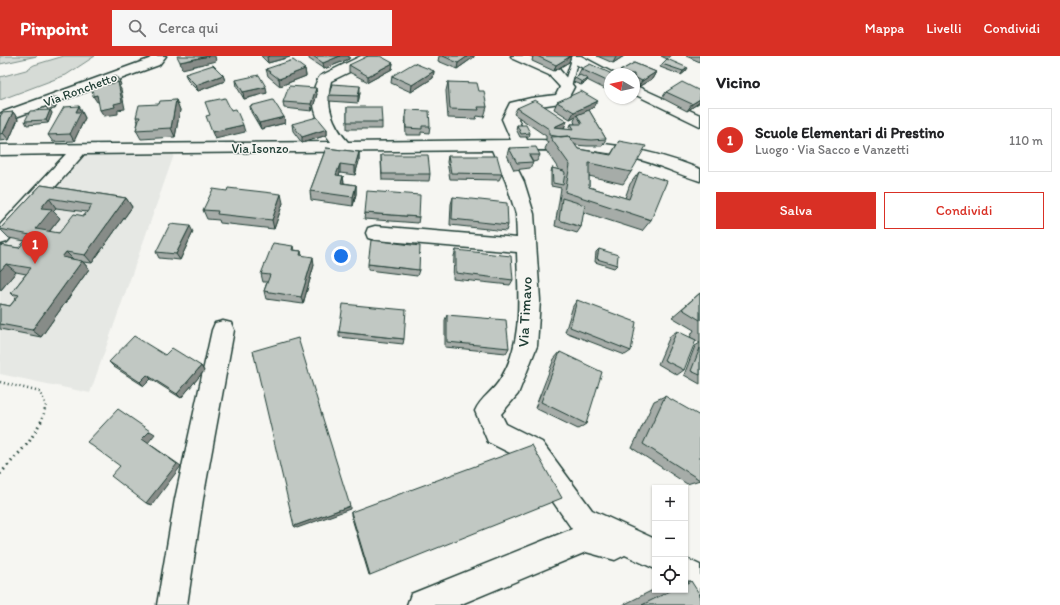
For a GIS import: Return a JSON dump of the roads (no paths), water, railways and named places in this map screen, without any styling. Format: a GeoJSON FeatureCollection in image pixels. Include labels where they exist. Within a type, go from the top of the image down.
{"type":"FeatureCollection","features":[{"type":"Feature","properties":{"kind":"street","name":"Via Ronchetto"},"geometry":{"type":"LineString","coordinates":[[0,120],[8,115],[154,62],[159,56]]}},
{"type":"Feature","properties":{"kind":"street"},"geometry":{"type":"LineString","coordinates":[[344,148],[333,136],[326,122],[321,107],[321,89],[325,79],[371,56]]}},
{"type":"Feature","properties":{"kind":"street"},"geometry":{"type":"LineString","coordinates":[[518,56],[554,72],[568,87],[561,99],[531,102],[515,106],[510,119],[521,146]]}},
{"type":"Feature","properties":{"kind":"street"},"geometry":{"type":"LineString","coordinates":[[573,61],[604,74]]}},
{"type":"Feature","properties":{"kind":"street"},"geometry":{"type":"LineString","coordinates":[[640,92],[700,121]]}},
{"type":"Feature","properties":{"kind":"street","name":"Via Timavo"},"geometry":{"type":"LineString","coordinates":[[498,146],[515,182],[525,214],[529,300],[526,346],[510,386],[487,412],[497,433],[533,450],[582,520],[652,553]]}},
{"type":"Feature","properties":{"kind":"street","name":"Via Isonzo"},"geometry":{"type":"LineString","coordinates":[[0,150],[587,146],[624,151],[667,162],[700,175]]}},
{"type":"Feature","properties":{"kind":"street"},"geometry":{"type":"LineString","coordinates":[[0,237],[79,150]]}},
{"type":"Feature","properties":{"kind":"street"},"geometry":{"type":"LineString","coordinates":[[375,233],[526,246]]}},
{"type":"Feature","properties":{"kind":"street"},"geometry":{"type":"LineString","coordinates":[[172,605],[189,499],[223,330]]}},
{"type":"Feature","properties":{"kind":"street"},"geometry":{"type":"LineString","coordinates":[[422,605],[586,538],[652,553]]}},
{"type":"Feature","properties":{"kind":"street"},"geometry":{"type":"LineString","coordinates":[[688,575],[700,583]]}},
{"type":"Feature","properties":{"kind":"lane"},"geometry":{"type":"LineString","coordinates":[[568,87],[573,61]]}},
{"type":"Feature","properties":{"kind":"place","name":"Scuole Elementari di Prestino"},"geometry":{"type":"Point","coordinates":[35,264]}}]}
